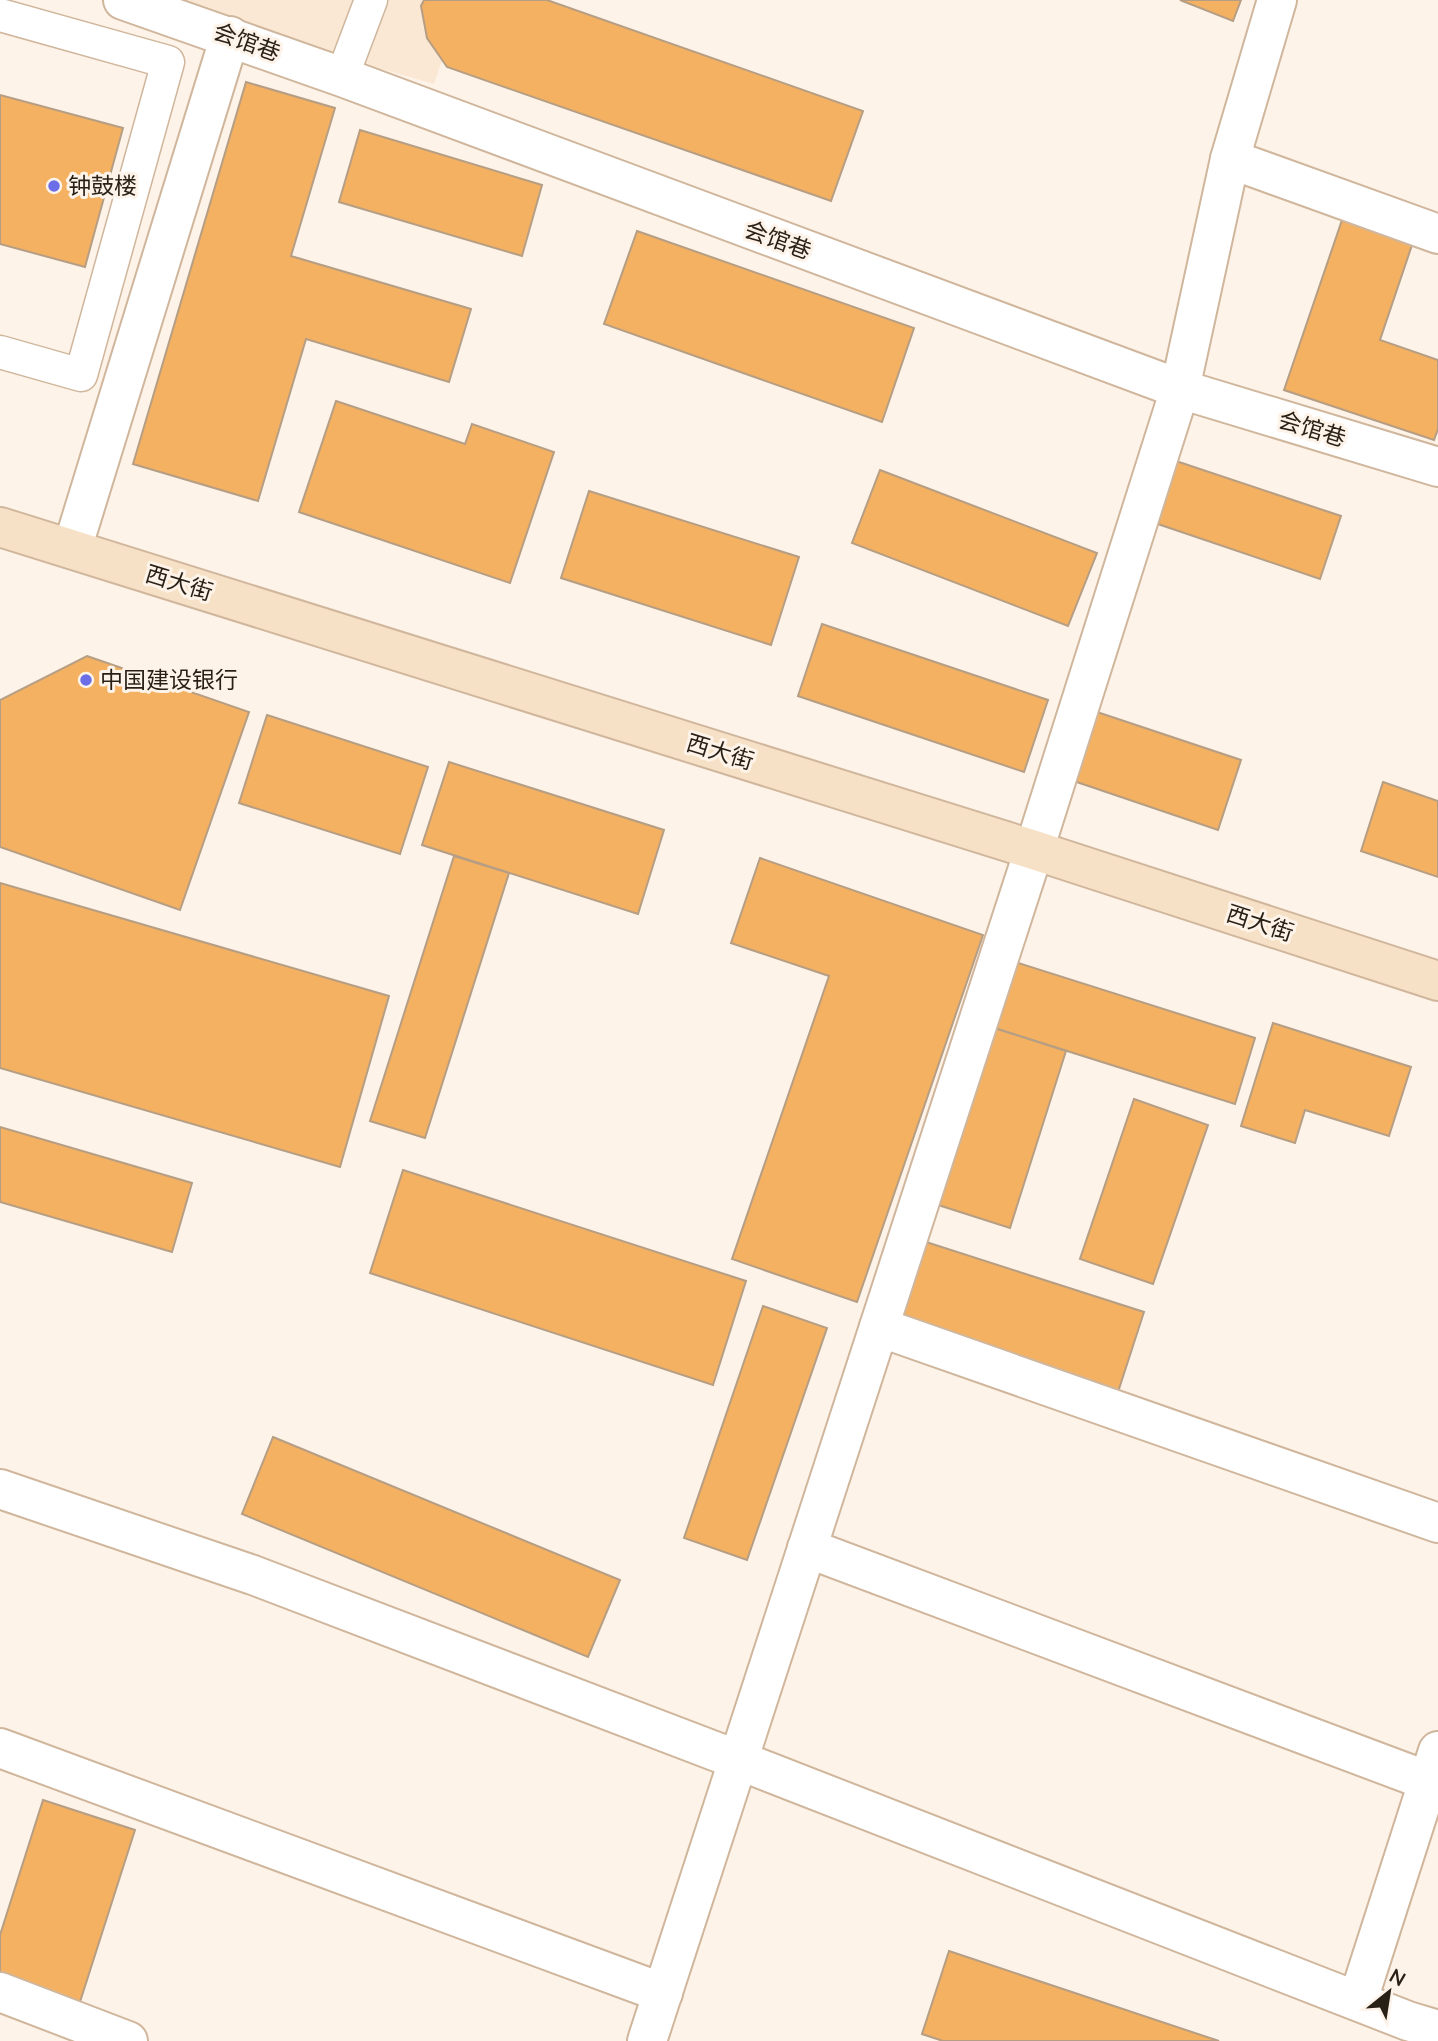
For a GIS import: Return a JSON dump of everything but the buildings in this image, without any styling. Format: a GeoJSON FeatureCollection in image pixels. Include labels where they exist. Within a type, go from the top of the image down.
{"type":"FeatureCollection","features":[{"type":"Feature","properties":{"kind":"main road","name":"西大街"},"geometry":{"type":"LineString","coordinates":[[0,527],[1034,850],[1438,982]]}},
{"type":"Feature","properties":{"kind":"street","name":"会馆巷"},"geometry":{"type":"LineString","coordinates":[[122,0],[342,77],[1180,389],[1438,467]]}},
{"type":"Feature","properties":{"kind":"street"},"geometry":{"type":"LineString","coordinates":[[342,77],[371,0]]}},
{"type":"Feature","properties":{"kind":"street"},"geometry":{"type":"LineString","coordinates":[[647,2041],[1034,850],[1180,389],[1230,159],[1278,0]]}},
{"type":"Feature","properties":{"kind":"street"},"geometry":{"type":"LineString","coordinates":[[0,15],[45,13],[168,62],[81,375],[0,352]]}},
{"type":"Feature","properties":{"kind":"street"},"geometry":{"type":"LineString","coordinates":[[72,549],[230,36]]}},
{"type":"Feature","properties":{"kind":"street"},"geometry":{"type":"LineString","coordinates":[[1230,159],[1438,233]]}},
{"type":"Feature","properties":{"kind":"street"},"geometry":{"type":"LineString","coordinates":[[879,1327],[1438,1523]]}},
{"type":"Feature","properties":{"kind":"street"},"geometry":{"type":"LineString","coordinates":[[0,1489],[253,1575],[1438,2030]]}},
{"type":"Feature","properties":{"kind":"street"},"geometry":{"type":"LineString","coordinates":[[807,1548],[1433,1766],[1358,2000]]}},
{"type":"Feature","properties":{"kind":"street"},"geometry":{"type":"LineString","coordinates":[[0,1748],[663,1993]]}},
{"type":"Feature","properties":{"kind":"street"},"geometry":{"type":"LineString","coordinates":[[0,1992],[107,2037]]}},
{"type":"Feature","properties":{"kind":"shaded area"},"geometry":{"type":"Polygon","coordinates":[[[141,0],[462,0],[434,84],[141,0]]]}},
{"type":"Feature","properties":{"kind":"place","name":"钟鼓楼"},"geometry":{"type":"Point","coordinates":[54,186]}},
{"type":"Feature","properties":{"kind":"place","name":"中国建设银行"},"geometry":{"type":"Point","coordinates":[86,680]}}]}
